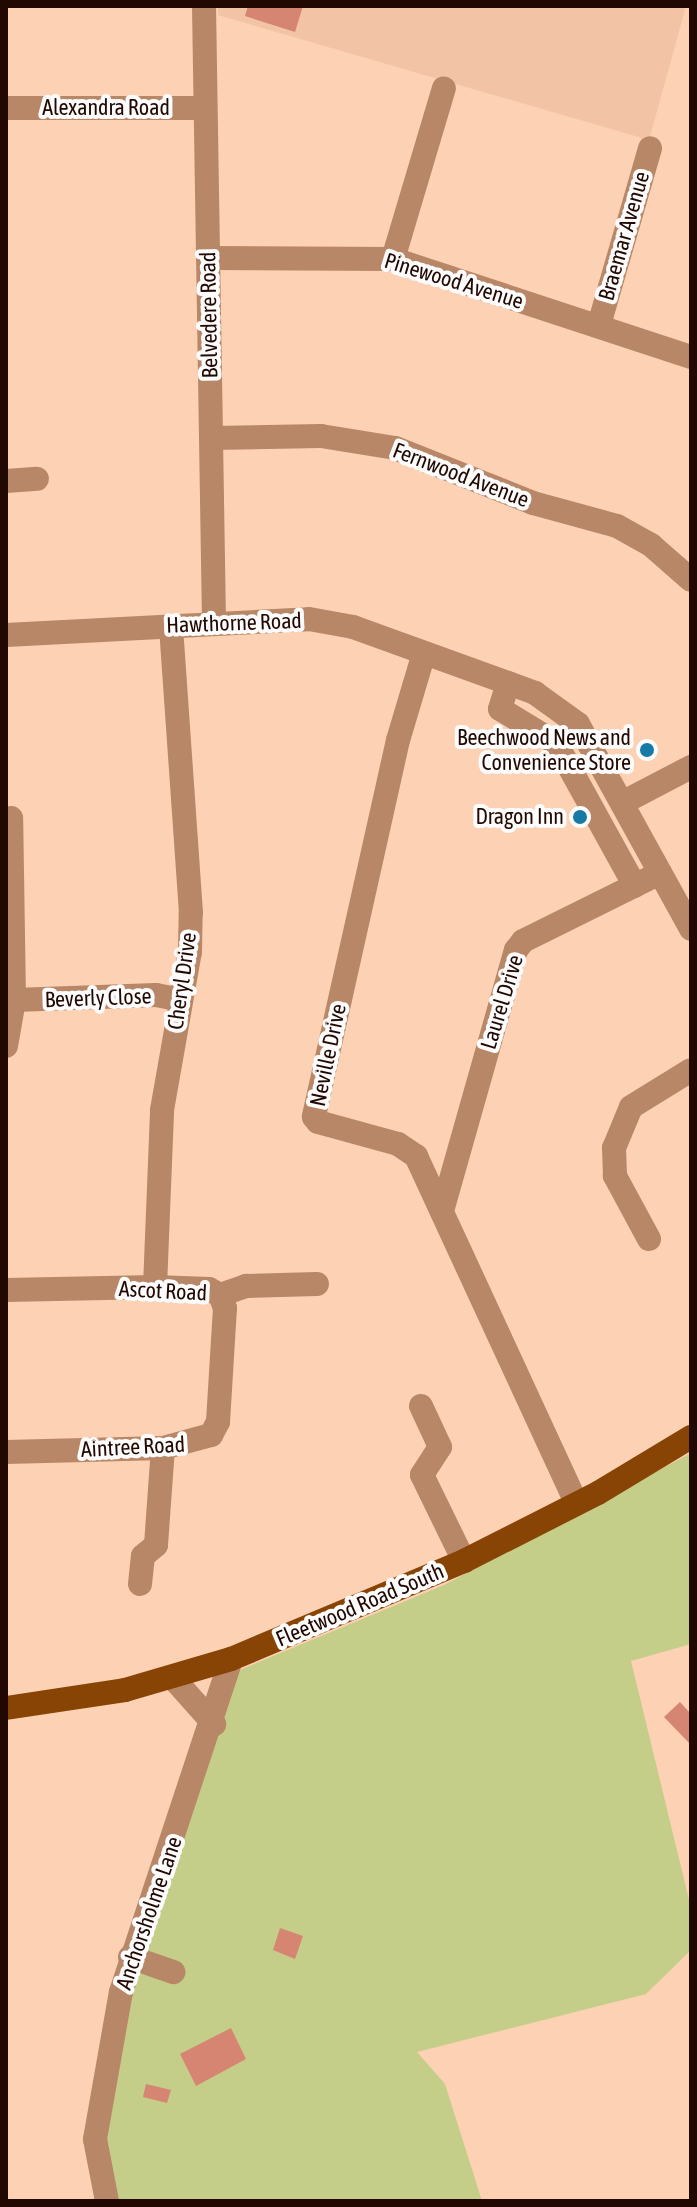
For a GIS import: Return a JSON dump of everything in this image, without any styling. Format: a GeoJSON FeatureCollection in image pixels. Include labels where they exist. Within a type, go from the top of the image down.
{"type":"FeatureCollection","features":[{"type":"Feature","properties":{"kind":"main road","name":"Fleetwood Road South"},"geometry":{"type":"LineString","coordinates":[[6,1708],[173,1678],[231,1659],[464,1561],[577,1504],[691,1437]]}},
{"type":"Feature","properties":{"kind":"street","name":"Belvedere Road"},"geometry":{"type":"LineString","coordinates":[[204,6],[214,624]]}},
{"type":"Feature","properties":{"kind":"street"},"geometry":{"type":"LineString","coordinates":[[393,259],[444,88]]}},
{"type":"Feature","properties":{"kind":"street","name":"Alexandra Road"},"geometry":{"type":"LineString","coordinates":[[6,108],[205,108]]}},
{"type":"Feature","properties":{"kind":"street","name":"Braemar Avenue"},"geometry":{"type":"LineString","coordinates":[[599,325],[650,148]]}},
{"type":"Feature","properties":{"kind":"street","name":"Pinewood Avenue"},"geometry":{"type":"LineString","coordinates":[[208,258],[393,259],[691,357]]}},
{"type":"Feature","properties":{"kind":"street","name":"Fernwood Avenue"},"geometry":{"type":"LineString","coordinates":[[212,438],[334,437],[395,448],[533,503],[617,526],[651,545],[691,580]]}},
{"type":"Feature","properties":{"kind":"street"},"geometry":{"type":"LineString","coordinates":[[6,481],[37,479]]}},
{"type":"Feature","properties":{"kind":"street","name":"Hawthorne Road"},"geometry":{"type":"LineString","coordinates":[[6,635],[309,619],[353,627],[508,683],[565,710],[622,803],[691,929]]}},
{"type":"Feature","properties":{"kind":"street","name":"Cheryl Drive"},"geometry":{"type":"LineString","coordinates":[[155,1287],[162,1110],[181,1000],[191,913],[171,626]]}},
{"type":"Feature","properties":{"kind":"street","name":"Neville Drive"},"geometry":{"type":"LineString","coordinates":[[424,653],[398,740],[314,1117],[318,1122],[407,1148],[442,1211],[577,1504]]}},
{"type":"Feature","properties":{"kind":"street"},"geometry":{"type":"LineString","coordinates":[[508,683],[500,709],[556,743],[635,886]]}},
{"type":"Feature","properties":{"kind":"street"},"geometry":{"type":"LineString","coordinates":[[622,803],[691,767]]}},
{"type":"Feature","properties":{"kind":"street","name":"Beverly Close"},"geometry":{"type":"LineString","coordinates":[[6,1046],[14,1000],[11,818]]}},
{"type":"Feature","properties":{"kind":"street","name":"Laurel Drive"},"geometry":{"type":"LineString","coordinates":[[442,1211],[516,950],[523,941],[660,873]]}},
{"type":"Feature","properties":{"kind":"street","name":"Beverly Close"},"geometry":{"type":"LineString","coordinates":[[14,1000],[156,995],[181,1000]]}},
{"type":"Feature","properties":{"kind":"street"},"geometry":{"type":"LineString","coordinates":[[649,1239],[615,1176],[614,1148],[631,1107],[691,1070]]}},
{"type":"Feature","properties":{"kind":"street","name":"Ascot Road"},"geometry":{"type":"LineString","coordinates":[[6,1290],[155,1287],[209,1289],[220,1295],[246,1286],[317,1284]]}},
{"type":"Feature","properties":{"kind":"street","name":"Aintree Road"},"geometry":{"type":"LineString","coordinates":[[6,1452],[163,1448],[197,1443],[211,1435],[218,1422],[225,1308],[220,1295]]}},
{"type":"Feature","properties":{"kind":"street"},"geometry":{"type":"LineString","coordinates":[[421,1406],[440,1447],[422,1475],[464,1561]]}},
{"type":"Feature","properties":{"kind":"street"},"geometry":{"type":"LineString","coordinates":[[140,1584],[143,1556],[156,1545],[163,1448]]}},
{"type":"Feature","properties":{"kind":"street","name":"Anchorsholme Lane"},"geometry":{"type":"LineString","coordinates":[[107,2201],[95,2139],[130,1957],[214,1724],[231,1659]]}},
{"type":"Feature","properties":{"kind":"street"},"geometry":{"type":"LineString","coordinates":[[173,1678],[214,1724]]}},
{"type":"Feature","properties":{"kind":"street"},"geometry":{"type":"LineString","coordinates":[[130,1957],[173,1972]]}},
{"type":"Feature","properties":{"kind":"shaded area"},"geometry":{"type":"Polygon","coordinates":[[[218,6],[686,6],[649,140],[218,15],[218,6]]]}},
{"type":"Feature","properties":{"kind":"green space"},"geometry":{"type":"Polygon","coordinates":[[[691,1453],[691,1644],[631,1661],[691,1908],[690,1951],[646,1994],[417,2052],[445,2084],[482,2201],[107,2201],[95,2139],[121,1992],[230,1674],[444,1585],[691,1453]]]}},
{"type":"Feature","properties":{"kind":"building"},"geometry":{"type":"Polygon","coordinates":[[[248,6],[303,6],[295,32],[245,16],[248,6]]]}},
{"type":"Feature","properties":{"kind":"building"},"geometry":{"type":"Polygon","coordinates":[[[680,1702],[691,1714],[691,1745],[664,1717],[680,1702]]]}},
{"type":"Feature","properties":{"kind":"building"},"geometry":{"type":"Polygon","coordinates":[[[280,1928],[303,1936],[295,1959],[273,1950],[280,1928]]]}},
{"type":"Feature","properties":{"kind":"building"},"geometry":{"type":"Polygon","coordinates":[[[231,2028],[246,2059],[196,2086],[180,2054],[231,2028]]]}},
{"type":"Feature","properties":{"kind":"building"},"geometry":{"type":"Polygon","coordinates":[[[146,2084],[171,2090],[167,2103],[143,2097],[146,2084]]]}},
{"type":"Feature","properties":{"kind":"place","name":"Beechwood News and Convenience Store"},"geometry":{"type":"Point","coordinates":[647,750]}},
{"type":"Feature","properties":{"kind":"place","name":"Dragon Inn"},"geometry":{"type":"Point","coordinates":[580,817]}}]}
